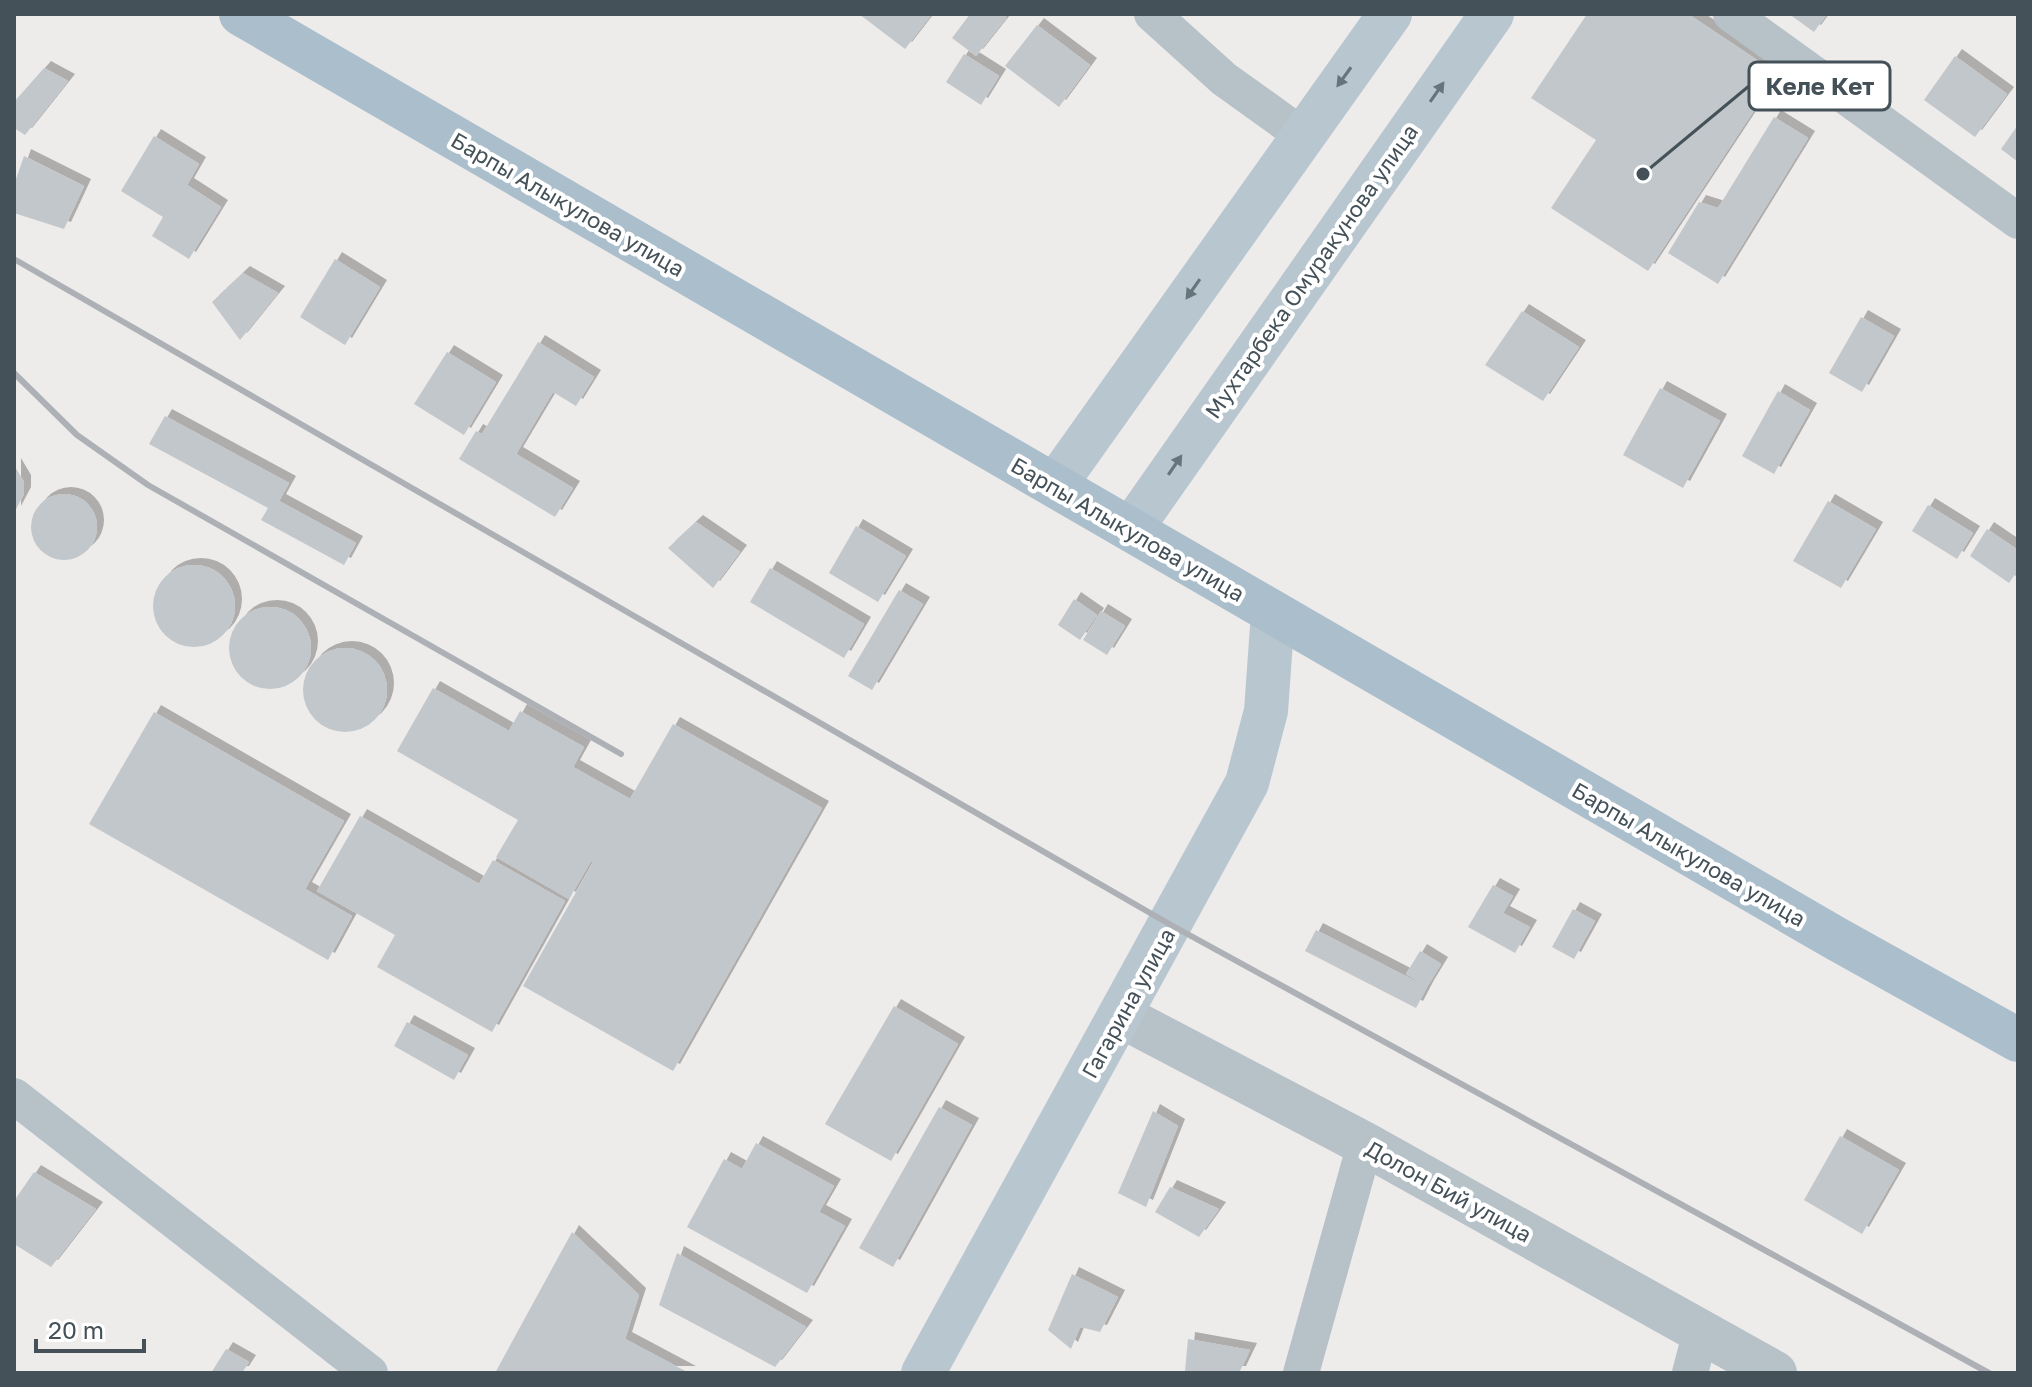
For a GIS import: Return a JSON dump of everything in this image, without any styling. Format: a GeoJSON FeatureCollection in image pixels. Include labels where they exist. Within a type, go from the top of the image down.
{"type":"FeatureCollection","features":[{"type":"Feature","properties":{"kind":"main road","name":"Барпы Алыкулова улица"},"geometry":{"type":"LineString","coordinates":[[241,14],[1835,938],[2018,1040]]}},
{"type":"Feature","properties":{"kind":"main road"},"geometry":{"type":"LineString","coordinates":[[1055,485],[1390,14]]}},
{"type":"Feature","properties":{"kind":"main road","name":"Мухтарбека Омуракунова улица"},"geometry":{"type":"LineString","coordinates":[[1131,529],[1492,14]]}},
{"type":"Feature","properties":{"kind":"main road","name":"Гагарина улица"},"geometry":{"type":"LineString","coordinates":[[923,1373],[1247,783],[1266,711],[1273,613]]}},
{"type":"Feature","properties":{"kind":"street"},"geometry":{"type":"LineString","coordinates":[[1152,14],[1224,79],[1302,135]]}},
{"type":"Feature","properties":{"kind":"street"},"geometry":{"type":"LineString","coordinates":[[1731,14],[2018,221]]}},
{"type":"Feature","properties":{"kind":"street","name":"Долон Бий улица"},"geometry":{"type":"LineString","coordinates":[[1121,1016],[1365,1144],[1775,1373]]}},
{"type":"Feature","properties":{"kind":"street"},"geometry":{"type":"LineString","coordinates":[[14,1096],[370,1373]]}},
{"type":"Feature","properties":{"kind":"street"},"geometry":{"type":"LineString","coordinates":[[1301,1373],[1365,1144]]}},
{"type":"Feature","properties":{"kind":"street"},"geometry":{"type":"LineString","coordinates":[[1690,1373],[1701,1331]]}},
{"type":"Feature","properties":{"kind":"building"},"geometry":{"type":"Polygon","coordinates":[[[859,14],[932,14],[905,49],[859,14]]]}},
{"type":"Feature","properties":{"kind":"building"},"geometry":{"type":"Polygon","coordinates":[[[970,14],[1007,17],[976,56],[952,38],[970,14]]]}},
{"type":"Feature","properties":{"kind":"building"},"geometry":{"type":"Polygon","coordinates":[[[1587,14],[1688,14],[1778,74],[1648,271],[1551,208],[1596,140],[1531,98],[1587,14]]]}},
{"type":"Feature","properties":{"kind":"building"},"geometry":{"type":"Polygon","coordinates":[[[1789,14],[1827,14],[1814,32],[1789,14]]]}},
{"type":"Feature","properties":{"kind":"building"},"geometry":{"type":"Polygon","coordinates":[[[1037,25],[1090,65],[1059,107],[1005,66],[1037,25]]]}},
{"type":"Feature","properties":{"kind":"building"},"geometry":{"type":"Polygon","coordinates":[[[964,54],[999,76],[981,105],[946,82],[964,54]]]}},
{"type":"Feature","properties":{"kind":"building"},"geometry":{"type":"Polygon","coordinates":[[[1955,56],[2007,94],[1975,137],[1924,100],[1955,56]]]}},
{"type":"Feature","properties":{"kind":"building"},"geometry":{"type":"Polygon","coordinates":[[[44,68],[68,81],[25,135],[14,128],[14,102],[44,68]]]}},
{"type":"Feature","properties":{"kind":"building"},"geometry":{"type":"Polygon","coordinates":[[[1774,117],[1808,138],[1718,284],[1668,253],[1699,202],[1718,208],[1774,117]]]}},
{"type":"Feature","properties":{"kind":"building"},"geometry":{"type":"Polygon","coordinates":[[[2018,125],[2018,162],[2001,149],[2018,125]]]}},
{"type":"Feature","properties":{"kind":"building"},"geometry":{"type":"Polygon","coordinates":[[[154,136],[199,164],[187,185],[221,207],[189,259],[152,236],[163,217],[121,191],[154,136]]]}},
{"type":"Feature","properties":{"kind":"building"},"geometry":{"type":"Polygon","coordinates":[[[24,156],[84,186],[64,229],[14,213],[14,185],[24,156]]]}},
{"type":"Feature","properties":{"kind":"building"},"geometry":{"type":"Polygon","coordinates":[[[335,259],[380,287],[345,345],[300,317],[335,259]]]}},
{"type":"Feature","properties":{"kind":"building"},"geometry":{"type":"Polygon","coordinates":[[[243,273],[278,293],[240,340],[212,302],[243,273]]]}},
{"type":"Feature","properties":{"kind":"building"},"geometry":{"type":"Polygon","coordinates":[[[1522,311],[1579,347],[1543,401],[1485,365],[1522,311]]]}},
{"type":"Feature","properties":{"kind":"building"},"geometry":{"type":"Polygon","coordinates":[[[1861,317],[1894,336],[1862,392],[1829,373],[1861,317]]]}},
{"type":"Feature","properties":{"kind":"building"},"geometry":{"type":"Polygon","coordinates":[[[538,342],[594,377],[576,406],[553,392],[516,454],[573,488],[555,517],[459,459],[476,431],[482,434],[538,342]]]}},
{"type":"Feature","properties":{"kind":"building"},"geometry":{"type":"Polygon","coordinates":[[[447,352],[496,382],[464,435],[414,404],[447,352]]]}},
{"type":"Feature","properties":{"kind":"building"},"geometry":{"type":"Polygon","coordinates":[[[1660,388],[1720,421],[1683,488],[1623,455],[1660,388]]]}},
{"type":"Feature","properties":{"kind":"building"},"geometry":{"type":"Polygon","coordinates":[[[1778,391],[1810,410],[1774,474],[1742,456],[1778,391]]]}},
{"type":"Feature","properties":{"kind":"building"},"geometry":{"type":"Polygon","coordinates":[[[165,416],[289,483],[279,501],[356,543],[344,565],[261,520],[268,508],[149,444],[165,416]]]}},
{"type":"Feature","properties":{"kind":"building"},"geometry":{"type":"Polygon","coordinates":[[[14,465],[24,482],[24,494],[14,513],[14,465]]]}},
{"type":"Feature","properties":{"kind":"building"},"geometry":{"type":"Polygon","coordinates":[[[64,494],[77,497],[87,504],[94,514],[97,527],[94,540],[87,550],[77,557],[64,560],[51,557],[41,550],[34,540],[31,527],[34,514],[41,504],[51,497],[64,494]]]}},
{"type":"Feature","properties":{"kind":"building"},"geometry":{"type":"Polygon","coordinates":[[[1828,501],[1876,529],[1841,588],[1793,561],[1828,501]]]}},
{"type":"Feature","properties":{"kind":"building"},"geometry":{"type":"Polygon","coordinates":[[[1928,505],[1973,533],[1957,559],[1912,531],[1928,505]]]}},
{"type":"Feature","properties":{"kind":"building"},"geometry":{"type":"Polygon","coordinates":[[[696,522],[740,552],[713,588],[668,548],[696,522]]]}},
{"type":"Feature","properties":{"kind":"building"},"geometry":{"type":"Polygon","coordinates":[[[856,526],[906,556],[878,602],[829,573],[856,526]]]}},
{"type":"Feature","properties":{"kind":"building"},"geometry":{"type":"Polygon","coordinates":[[[1987,529],[2018,550],[2018,570],[2009,583],[1970,556],[1987,529]]]}},
{"type":"Feature","properties":{"kind":"building"},"geometry":{"type":"Polygon","coordinates":[[[186,565],[202,565],[217,571],[229,583],[235,606],[229,629],[217,641],[202,647],[186,647],[171,641],[159,629],[153,614],[153,598],[159,583],[171,571],[186,565]]]}},
{"type":"Feature","properties":{"kind":"building"},"geometry":{"type":"Polygon","coordinates":[[[770,568],[864,624],[844,658],[750,602],[770,568]]]}},
{"type":"Feature","properties":{"kind":"building"},"geometry":{"type":"Polygon","coordinates":[[[899,590],[923,604],[872,690],[848,676],[899,590]]]}},
{"type":"Feature","properties":{"kind":"building"},"geometry":{"type":"Polygon","coordinates":[[[1074,599],[1097,615],[1080,640],[1058,625],[1074,599]]]}},
{"type":"Feature","properties":{"kind":"building"},"geometry":{"type":"Polygon","coordinates":[[[262,607],[278,607],[293,614],[304,625],[311,648],[308,664],[299,677],[278,689],[262,689],[247,682],[236,671],[229,656],[229,640],[236,625],[247,614],[262,607]]]}},
{"type":"Feature","properties":{"kind":"building"},"geometry":{"type":"Polygon","coordinates":[[[1101,611],[1125,626],[1107,655],[1083,640],[1101,611]]]}},
{"type":"Feature","properties":{"kind":"building"},"geometry":{"type":"Polygon","coordinates":[[[345,648],[368,655],[380,667],[387,690],[380,713],[368,725],[345,732],[322,725],[310,713],[303,690],[310,667],[322,655],[345,648]]]}},
{"type":"Feature","properties":{"kind":"building"},"geometry":{"type":"Polygon","coordinates":[[[433,688],[509,731],[520,711],[584,747],[573,767],[630,799],[673,724],[822,808],[673,1071],[523,986],[593,862],[569,899],[496,857],[518,820],[397,751],[433,688]]]}},
{"type":"Feature","properties":{"kind":"building"},"geometry":{"type":"Polygon","coordinates":[[[154,712],[344,821],[305,889],[352,916],[328,960],[89,824],[154,712]]]}},
{"type":"Feature","properties":{"kind":"building"},"geometry":{"type":"Polygon","coordinates":[[[360,816],[479,884],[493,860],[565,901],[492,1032],[377,967],[395,935],[317,891],[360,816]]]}},
{"type":"Feature","properties":{"kind":"building"},"geometry":{"type":"Polygon","coordinates":[[[1493,885],[1513,896],[1503,913],[1530,927],[1515,953],[1468,927],[1493,885]]]}},
{"type":"Feature","properties":{"kind":"building"},"geometry":{"type":"Polygon","coordinates":[[[1573,909],[1595,921],[1574,959],[1552,947],[1573,909]]]}},
{"type":"Feature","properties":{"kind":"building"},"geometry":{"type":"Polygon","coordinates":[[[1316,930],[1427,987],[1416,1008],[1305,951],[1316,930]]]}},
{"type":"Feature","properties":{"kind":"building"},"geometry":{"type":"Polygon","coordinates":[[[1420,951],[1441,964],[1427,987],[1406,974],[1420,951]]]}},
{"type":"Feature","properties":{"kind":"building"},"geometry":{"type":"Polygon","coordinates":[[[894,1006],[958,1044],[891,1161],[825,1124],[894,1006]]]}},
{"type":"Feature","properties":{"kind":"building"},"geometry":{"type":"Polygon","coordinates":[[[407,1022],[468,1055],[454,1080],[394,1046],[407,1022]]]}},
{"type":"Feature","properties":{"kind":"building"},"geometry":{"type":"Polygon","coordinates":[[[939,1107],[972,1125],[893,1267],[859,1248],[939,1107]]]}},
{"type":"Feature","properties":{"kind":"building"},"geometry":{"type":"Polygon","coordinates":[[[1153,1111],[1178,1126],[1146,1207],[1118,1193],[1153,1111]]]}},
{"type":"Feature","properties":{"kind":"building"},"geometry":{"type":"Polygon","coordinates":[[[1840,1136],[1899,1170],[1862,1234],[1804,1200],[1840,1136]]]}},
{"type":"Feature","properties":{"kind":"building"},"geometry":{"type":"Polygon","coordinates":[[[756,1143],[834,1186],[819,1212],[845,1226],[807,1293],[687,1227],[724,1159],[742,1169],[756,1143]]]}},
{"type":"Feature","properties":{"kind":"building"},"geometry":{"type":"Polygon","coordinates":[[[34,1172],[96,1209],[51,1267],[14,1244],[14,1201],[34,1172]]]}},
{"type":"Feature","properties":{"kind":"building"},"geometry":{"type":"Polygon","coordinates":[[[1170,1187],[1219,1209],[1199,1237],[1155,1212],[1170,1187]]]}},
{"type":"Feature","properties":{"kind":"building"},"geometry":{"type":"Polygon","coordinates":[[[572,1232],[639,1295],[625,1339],[689,1373],[495,1373],[572,1232]]]}},
{"type":"Feature","properties":{"kind":"building"},"geometry":{"type":"Polygon","coordinates":[[[677,1253],[806,1327],[775,1367],[659,1305],[677,1253]]]}},
{"type":"Feature","properties":{"kind":"building"},"geometry":{"type":"Polygon","coordinates":[[[1072,1274],[1118,1297],[1100,1332],[1080,1327],[1071,1349],[1048,1330],[1072,1274]]]}},
{"type":"Feature","properties":{"kind":"building"},"geometry":{"type":"Polygon","coordinates":[[[1188,1339],[1250,1350],[1239,1373],[1194,1373],[1185,1371],[1188,1339]]]}},
{"type":"Feature","properties":{"kind":"building"},"geometry":{"type":"Polygon","coordinates":[[[226,1349],[249,1362],[242,1373],[211,1373],[226,1349]]]}},
{"type":"Feature","properties":{"kind":"railway"},"geometry":{"type":"LineString","coordinates":[[14,259],[1171,925],[1989,1373]]}},
{"type":"Feature","properties":{"kind":"railway"},"geometry":{"type":"LineString","coordinates":[[14,373],[77,435],[148,485],[621,754]]}},
{"type":"Feature","properties":{"kind":"place","name":"Келе Кет"},"geometry":{"type":"Point","coordinates":[1643,174]}}]}
